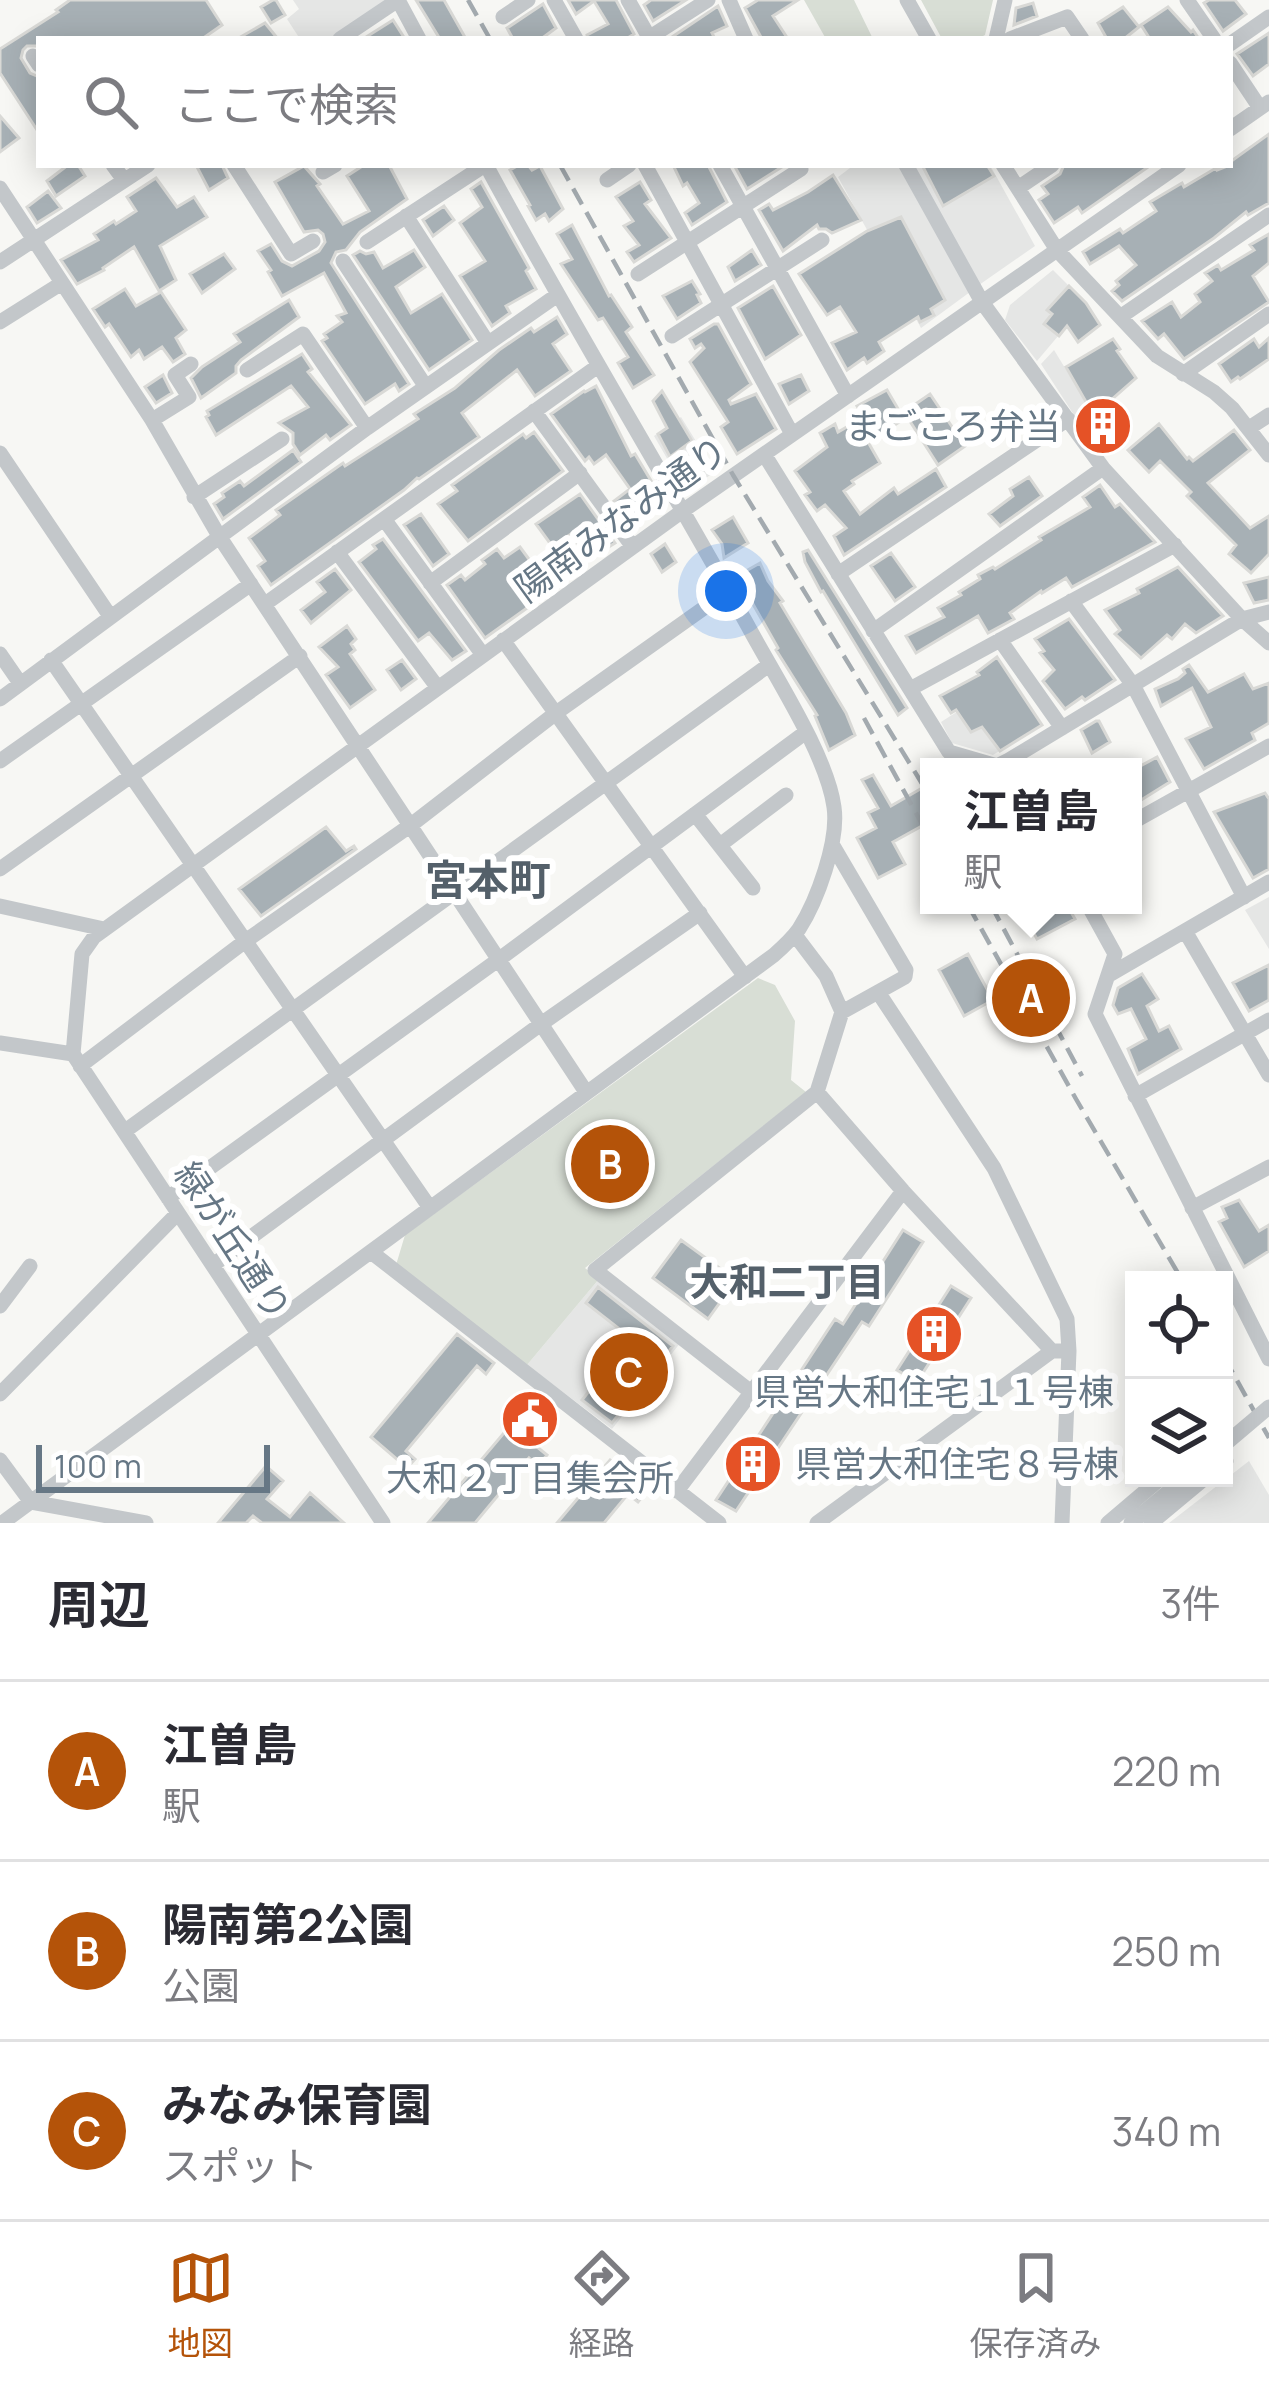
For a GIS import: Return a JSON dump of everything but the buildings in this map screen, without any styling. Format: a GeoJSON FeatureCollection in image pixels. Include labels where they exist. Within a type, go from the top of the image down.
{"type":"FeatureCollection","features":[{"type":"Feature","properties":{"kind":"street"},"geometry":{"type":"LineString","coordinates":[[344,36],[398,0],[417,36]]}},
{"type":"Feature","properties":{"kind":"street"},"geometry":{"type":"LineString","coordinates":[[503,17],[528,0]]}},
{"type":"Feature","properties":{"kind":"street"},"geometry":{"type":"LineString","coordinates":[[554,0],[574,36]]}},
{"type":"Feature","properties":{"kind":"street"},"geometry":{"type":"LineString","coordinates":[[628,0],[647,36]]}},
{"type":"Feature","properties":{"kind":"street"},"geometry":{"type":"LineString","coordinates":[[654,36],[708,0]]}},
{"type":"Feature","properties":{"kind":"street"},"geometry":{"type":"LineString","coordinates":[[729,0],[745,36]]}},
{"type":"Feature","properties":{"kind":"street"},"geometry":{"type":"LineString","coordinates":[[907,0],[927,36]]}},
{"type":"Feature","properties":{"kind":"street"},"geometry":{"type":"LineString","coordinates":[[997,36],[1005,0]]}},
{"type":"Feature","properties":{"kind":"street"},"geometry":{"type":"LineString","coordinates":[[1187,0],[1212,36]]}},
{"type":"Feature","properties":{"kind":"street"},"geometry":{"type":"LineString","coordinates":[[1018,36],[1067,17],[1080,36]]}},
{"type":"Feature","properties":{"kind":"street"},"geometry":{"type":"LineString","coordinates":[[1233,42],[1269,17]]}},
{"type":"Feature","properties":{"kind":"street"},"geometry":{"type":"LineString","coordinates":[[1233,67],[1264,105],[1233,127]]}},
{"type":"Feature","properties":{"kind":"street"},"geometry":{"type":"LineString","coordinates":[[115,168],[124,180]]}},
{"type":"Feature","properties":{"kind":"street"},"geometry":{"type":"LineString","coordinates":[[0,262],[143,168]]}},
{"type":"Feature","properties":{"kind":"street"},"geometry":{"type":"LineString","coordinates":[[236,168],[292,254],[313,241]]}},
{"type":"Feature","properties":{"kind":"street"},"geometry":{"type":"LineString","coordinates":[[367,242],[481,168]]}},
{"type":"Feature","properties":{"kind":"street"},"geometry":{"type":"LineString","coordinates":[[2,1523],[774,955],[795,934],[813,901],[832,844],[834,808],[806,733],[488,168]]}},
{"type":"Feature","properties":{"kind":"street"},"geometry":{"type":"LineString","coordinates":[[607,180],[625,168]]}},
{"type":"Feature","properties":{"kind":"street"},"geometry":{"type":"LineString","coordinates":[[647,168],[792,434]]}},
{"type":"Feature","properties":{"kind":"street"},"geometry":{"type":"LineString","coordinates":[[722,168],[848,396]]}},
{"type":"Feature","properties":{"kind":"street"},"geometry":{"type":"LineString","coordinates":[[638,274],[800,168]]}},
{"type":"Feature","properties":{"kind":"street"},"geometry":{"type":"LineString","coordinates":[[908,168],[982,302],[1103,468],[1269,643]]}},
{"type":"Feature","properties":{"kind":"street"},"geometry":{"type":"LineString","coordinates":[[1006,168],[1057,250],[1157,356],[1214,392],[1269,455]]}},
{"type":"Feature","properties":{"kind":"street"},"geometry":{"type":"LineString","coordinates":[[1018,188],[1048,168]]}},
{"type":"Feature","properties":{"kind":"street","name":"陽南みなみ通り"},"geometry":{"type":"LineString","coordinates":[[104,929],[684,510],[1172,168]]}},
{"type":"Feature","properties":{"kind":"street"},"geometry":{"type":"LineString","coordinates":[[2,194],[152,420],[219,536],[586,1092]]}},
{"type":"Feature","properties":{"kind":"street"},"geometry":{"type":"LineString","coordinates":[[1120,317],[1269,215]]}},
{"type":"Feature","properties":{"kind":"street"},"geometry":{"type":"LineString","coordinates":[[406,216],[488,343]]}},
{"type":"Feature","properties":{"kind":"street"},"geometry":{"type":"LineString","coordinates":[[672,336],[821,240]]}},
{"type":"Feature","properties":{"kind":"street"},"geometry":{"type":"LineString","coordinates":[[343,261],[427,387]]}},
{"type":"Feature","properties":{"kind":"street"},"geometry":{"type":"LineString","coordinates":[[0,322],[62,283]]}},
{"type":"Feature","properties":{"kind":"street"},"geometry":{"type":"LineString","coordinates":[[0,698],[367,428],[556,296]]}},
{"type":"Feature","properties":{"kind":"street"},"geometry":{"type":"LineString","coordinates":[[1183,374],[1269,314]]}},
{"type":"Feature","properties":{"kind":"street"},"geometry":{"type":"LineString","coordinates":[[247,370],[303,334],[367,428]]}},
{"type":"Feature","properties":{"kind":"street"},"geometry":{"type":"LineString","coordinates":[[152,420],[189,397],[175,375],[191,364]]}},
{"type":"Feature","properties":{"kind":"street"},"geometry":{"type":"LineString","coordinates":[[265,604],[598,366]]}},
{"type":"Feature","properties":{"kind":"street"},"geometry":{"type":"LineString","coordinates":[[534,411],[633,547]]}},
{"type":"Feature","properties":{"kind":"street"},"geometry":{"type":"LineString","coordinates":[[1249,428],[1269,415]]}},
{"type":"Feature","properties":{"kind":"street"},"geometry":{"type":"LineString","coordinates":[[838,574],[1068,419]]}},
{"type":"Feature","properties":{"kind":"street"},"geometry":{"type":"LineString","coordinates":[[194,497],[282,439]]}},
{"type":"Feature","properties":{"kind":"street"},"geometry":{"type":"LineString","coordinates":[[0,453],[110,616]]}},
{"type":"Feature","properties":{"kind":"street"},"geometry":{"type":"LineString","coordinates":[[764,454],[949,752],[959,758]]}},
{"type":"Feature","properties":{"kind":"street"},"geometry":{"type":"LineString","coordinates":[[873,631],[1103,468]]}},
{"type":"Feature","properties":{"kind":"street"},"geometry":{"type":"LineString","coordinates":[[430,583],[580,473]]}},
{"type":"Feature","properties":{"kind":"street"},"geometry":{"type":"LineString","coordinates":[[384,519],[483,656]]}},
{"type":"Feature","properties":{"kind":"street"},"geometry":{"type":"LineString","coordinates":[[910,689],[1175,545]]}},
{"type":"Feature","properties":{"kind":"street"},"geometry":{"type":"LineString","coordinates":[[337,552],[438,688]]}},
{"type":"Feature","properties":{"kind":"street"},"geometry":{"type":"LineString","coordinates":[[0,761],[251,584]]}},
{"type":"Feature","properties":{"kind":"street"},"geometry":{"type":"LineString","coordinates":[[0,1043],[76,1060],[411,825],[556,713],[728,591]]}},
{"type":"Feature","properties":{"kind":"street"},"geometry":{"type":"LineString","coordinates":[[1071,601],[1133,685],[1244,896]]}},
{"type":"Feature","properties":{"kind":"street"},"geometry":{"type":"LineString","coordinates":[[1019,758],[1242,619],[1269,613]]}},
{"type":"Feature","properties":{"kind":"street"},"geometry":{"type":"LineString","coordinates":[[503,640],[745,976]]}},
{"type":"Feature","properties":{"kind":"street"},"geometry":{"type":"LineString","coordinates":[[1000,640],[1062,728]]}},
{"type":"Feature","properties":{"kind":"street"},"geometry":{"type":"LineString","coordinates":[[0,654],[20,683]]}},
{"type":"Feature","properties":{"kind":"street"},"geometry":{"type":"LineString","coordinates":[[0,868],[300,656]]}},
{"type":"Feature","properties":{"kind":"street"},"geometry":{"type":"LineString","coordinates":[[51,660],[430,1208]]}},
{"type":"Feature","properties":{"kind":"street"},"geometry":{"type":"LineString","coordinates":[[125,1132],[769,665]]}},
{"type":"Feature","properties":{"kind":"street"},"geometry":{"type":"LineString","coordinates":[[0,1394],[173,1205],[337,1076],[806,733]]}},
{"type":"Feature","properties":{"kind":"street"},"geometry":{"type":"LineString","coordinates":[[1142,818],[1269,746]]}},
{"type":"Feature","properties":{"kind":"street"},"geometry":{"type":"LineString","coordinates":[[720,845],[786,795]]}},
{"type":"Feature","properties":{"kind":"street"},"geometry":{"type":"LineString","coordinates":[[695,814],[753,888]]}},
{"type":"Feature","properties":{"kind":"street"},"geometry":{"type":"LineString","coordinates":[[832,844],[906,970],[905,977],[842,1012]]}},
{"type":"Feature","properties":{"kind":"street"},"geometry":{"type":"LineString","coordinates":[[1109,975],[1269,883]]}},
{"type":"Feature","properties":{"kind":"street"},"geometry":{"type":"LineString","coordinates":[[0,906],[104,929]]}},
{"type":"Feature","properties":{"kind":"street"},"geometry":{"type":"LineString","coordinates":[[213,1265],[700,913]]}},
{"type":"Feature","properties":{"kind":"street"},"geometry":{"type":"LineString","coordinates":[[1093,914],[1115,954],[1094,1014],[1269,1359]]}},
{"type":"Feature","properties":{"kind":"street"},"geometry":{"type":"LineString","coordinates":[[76,1060],[82,955],[104,929]]}},
{"type":"Feature","properties":{"kind":"street"},"geometry":{"type":"LineString","coordinates":[[1185,931],[1269,1075]]}},
{"type":"Feature","properties":{"kind":"street"},"geometry":{"type":"LineString","coordinates":[[752,1392],[595,1270],[817,1092],[842,1012],[826,976],[795,934]]}},
{"type":"Feature","properties":{"kind":"street"},"geometry":{"type":"LineString","coordinates":[[878,992],[994,1168],[1067,1319],[1060,1351],[1062,1523]]}},
{"type":"Feature","properties":{"kind":"street"},"geometry":{"type":"LineString","coordinates":[[1135,1096],[1269,1020]]}},
{"type":"Feature","properties":{"kind":"street","name":"緑が丘通り"},"geometry":{"type":"LineString","coordinates":[[76,1060],[383,1523]]}},
{"type":"Feature","properties":{"kind":"street"},"geometry":{"type":"LineString","coordinates":[[817,1092],[903,1191],[1060,1351]]}},
{"type":"Feature","properties":{"kind":"street"},"geometry":{"type":"LineString","coordinates":[[1192,1208],[1269,1167]]}},
{"type":"Feature","properties":{"kind":"street"},"geometry":{"type":"LineString","coordinates":[[677,1491],[903,1191]]}},
{"type":"Feature","properties":{"kind":"street"},"geometry":{"type":"LineString","coordinates":[[370,1252],[719,1523]]}},
{"type":"Feature","properties":{"kind":"street"},"geometry":{"type":"LineString","coordinates":[[0,1306],[30,1266]]}},
{"type":"Feature","properties":{"kind":"street"},"geometry":{"type":"LineString","coordinates":[[817,1523],[1060,1351]]}},
{"type":"Feature","properties":{"kind":"street"},"geometry":{"type":"LineString","coordinates":[[1233,1447],[1269,1407]]}},
{"type":"Feature","properties":{"kind":"street"},"geometry":{"type":"LineString","coordinates":[[0,1460],[32,1502],[146,1523]]}},
{"type":"Feature","properties":{"kind":"street"},"geometry":{"type":"LineString","coordinates":[[1108,1523],[1150,1487]]}},
{"type":"Feature","properties":{"kind":"street"},"geometry":{"type":"LineString","coordinates":[[1131,1523],[1173,1487]]}},
{"type":"Feature","properties":{"kind":"street"},"geometry":{"type":"LineString","coordinates":[[1150,1523],[1194,1487]]}},
{"type":"Feature","properties":{"kind":"shaded area"},"geometry":{"type":"Polygon","coordinates":[[[293,0],[387,0],[333,36],[298,36],[287,19],[299,9],[293,0]]]}},
{"type":"Feature","properties":{"kind":"shaded area"},"geometry":{"type":"Polygon","coordinates":[[[804,0],[854,0],[872,36],[824,36],[804,0]]]}},
{"type":"Feature","properties":{"kind":"shaded area"},"geometry":{"type":"Polygon","coordinates":[[[921,0],[993,0],[985,35],[940,36],[921,0]]]}},
{"type":"Feature","properties":{"kind":"shaded area"},"geometry":{"type":"Polygon","coordinates":[[[850,168],[903,168],[970,292],[921,328],[838,177],[850,168]]]}},
{"type":"Feature","properties":{"kind":"shaded area"},"geometry":{"type":"Polygon","coordinates":[[[914,168],[992,168],[1035,246],[979,285],[914,168]]]}},
{"type":"Feature","properties":{"kind":"shaded area"},"geometry":{"type":"Polygon","coordinates":[[[1053,270],[1086,303],[1037,361],[1005,320],[1010,305],[1053,270]]]}},
{"type":"Feature","properties":{"kind":"shaded area"},"geometry":{"type":"Polygon","coordinates":[[[1054,350],[1090,409],[1076,418],[1041,364],[1054,350]]]}},
{"type":"Feature","properties":{"kind":"shaded area"},"geometry":{"type":"Polygon","coordinates":[[[681,417],[715,472],[686,491],[654,436],[681,417]]]}},
{"type":"Feature","properties":{"kind":"shaded area"},"geometry":{"type":"Polygon","coordinates":[[[988,692],[1021,737],[993,755],[952,743],[941,722],[988,692]]]}},
{"type":"Feature","properties":{"kind":"shaded area"},"geometry":{"type":"Polygon","coordinates":[[[1269,897],[1269,949],[1245,910],[1269,897]]]}},
{"type":"Feature","properties":{"kind":"shaded area"},"geometry":{"type":"Polygon","coordinates":[[[758,978],[775,985],[795,1021],[791,1080],[806,1092],[585,1268],[599,1279],[527,1365],[396,1265],[405,1235],[758,978]]]}},
{"type":"Feature","properties":{"kind":"shaded area"},"geometry":{"type":"Polygon","coordinates":[[[599,1279],[681,1342],[612,1429],[527,1365],[599,1279]]]}},
{"type":"Feature","properties":{"kind":"shaded area"},"geometry":{"type":"Polygon","coordinates":[[[1249,1461],[1269,1495],[1269,1523],[1169,1523],[1215,1487],[1233,1487],[1233,1473],[1249,1461]]]}},
{"type":"Feature","properties":{"kind":"railway"},"geometry":{"type":"LineString","coordinates":[[468,0],[488,36]]}},
{"type":"Feature","properties":{"kind":"railway"},"geometry":{"type":"LineString","coordinates":[[562,168],[733,475],[920,780]]}},
{"type":"Feature","properties":{"kind":"railway"},"geometry":{"type":"LineString","coordinates":[[864,718],[920,821]]}},
{"type":"Feature","properties":{"kind":"railway"},"geometry":{"type":"LineString","coordinates":[[973,914],[1177,1271]]}},
{"type":"Feature","properties":{"kind":"railway"},"geometry":{"type":"LineString","coordinates":[[996,914],[1082,1076]]}},
{"type":"Feature","properties":{"kind":"railway"},"geometry":{"type":"LineString","coordinates":[[1233,1373],[1269,1438]]}},
{"type":"Feature","properties":{"kind":"place","name":"まごころ弁当"},"geometry":{"type":"Point","coordinates":[1103,426]}},
{"type":"Feature","properties":{"kind":"place","name":"江曽島"},"geometry":{"type":"Point","coordinates":[1031,998]}},
{"type":"Feature","properties":{"kind":"place","name":"陽南第2公園"},"geometry":{"type":"Point","coordinates":[610,1164]}},
{"type":"Feature","properties":{"kind":"place","name":"県営大和住宅１１号棟"},"geometry":{"type":"Point","coordinates":[934,1334]}},
{"type":"Feature","properties":{"kind":"place","name":"みなみ保育園"},"geometry":{"type":"Point","coordinates":[629,1372]}},
{"type":"Feature","properties":{"kind":"place","name":"大和２丁目集会所"},"geometry":{"type":"Point","coordinates":[530,1419]}},
{"type":"Feature","properties":{"kind":"place","name":"県営大和住宅８号棟"},"geometry":{"type":"Point","coordinates":[753,1464]}},
{"type":"Feature","properties":{"kind":"district","name":"宮本町"},"geometry":{"type":"Point","coordinates":[488,880]}},
{"type":"Feature","properties":{"kind":"district","name":"大和二丁目"},"geometry":{"type":"Point","coordinates":[787,1282]}}]}
